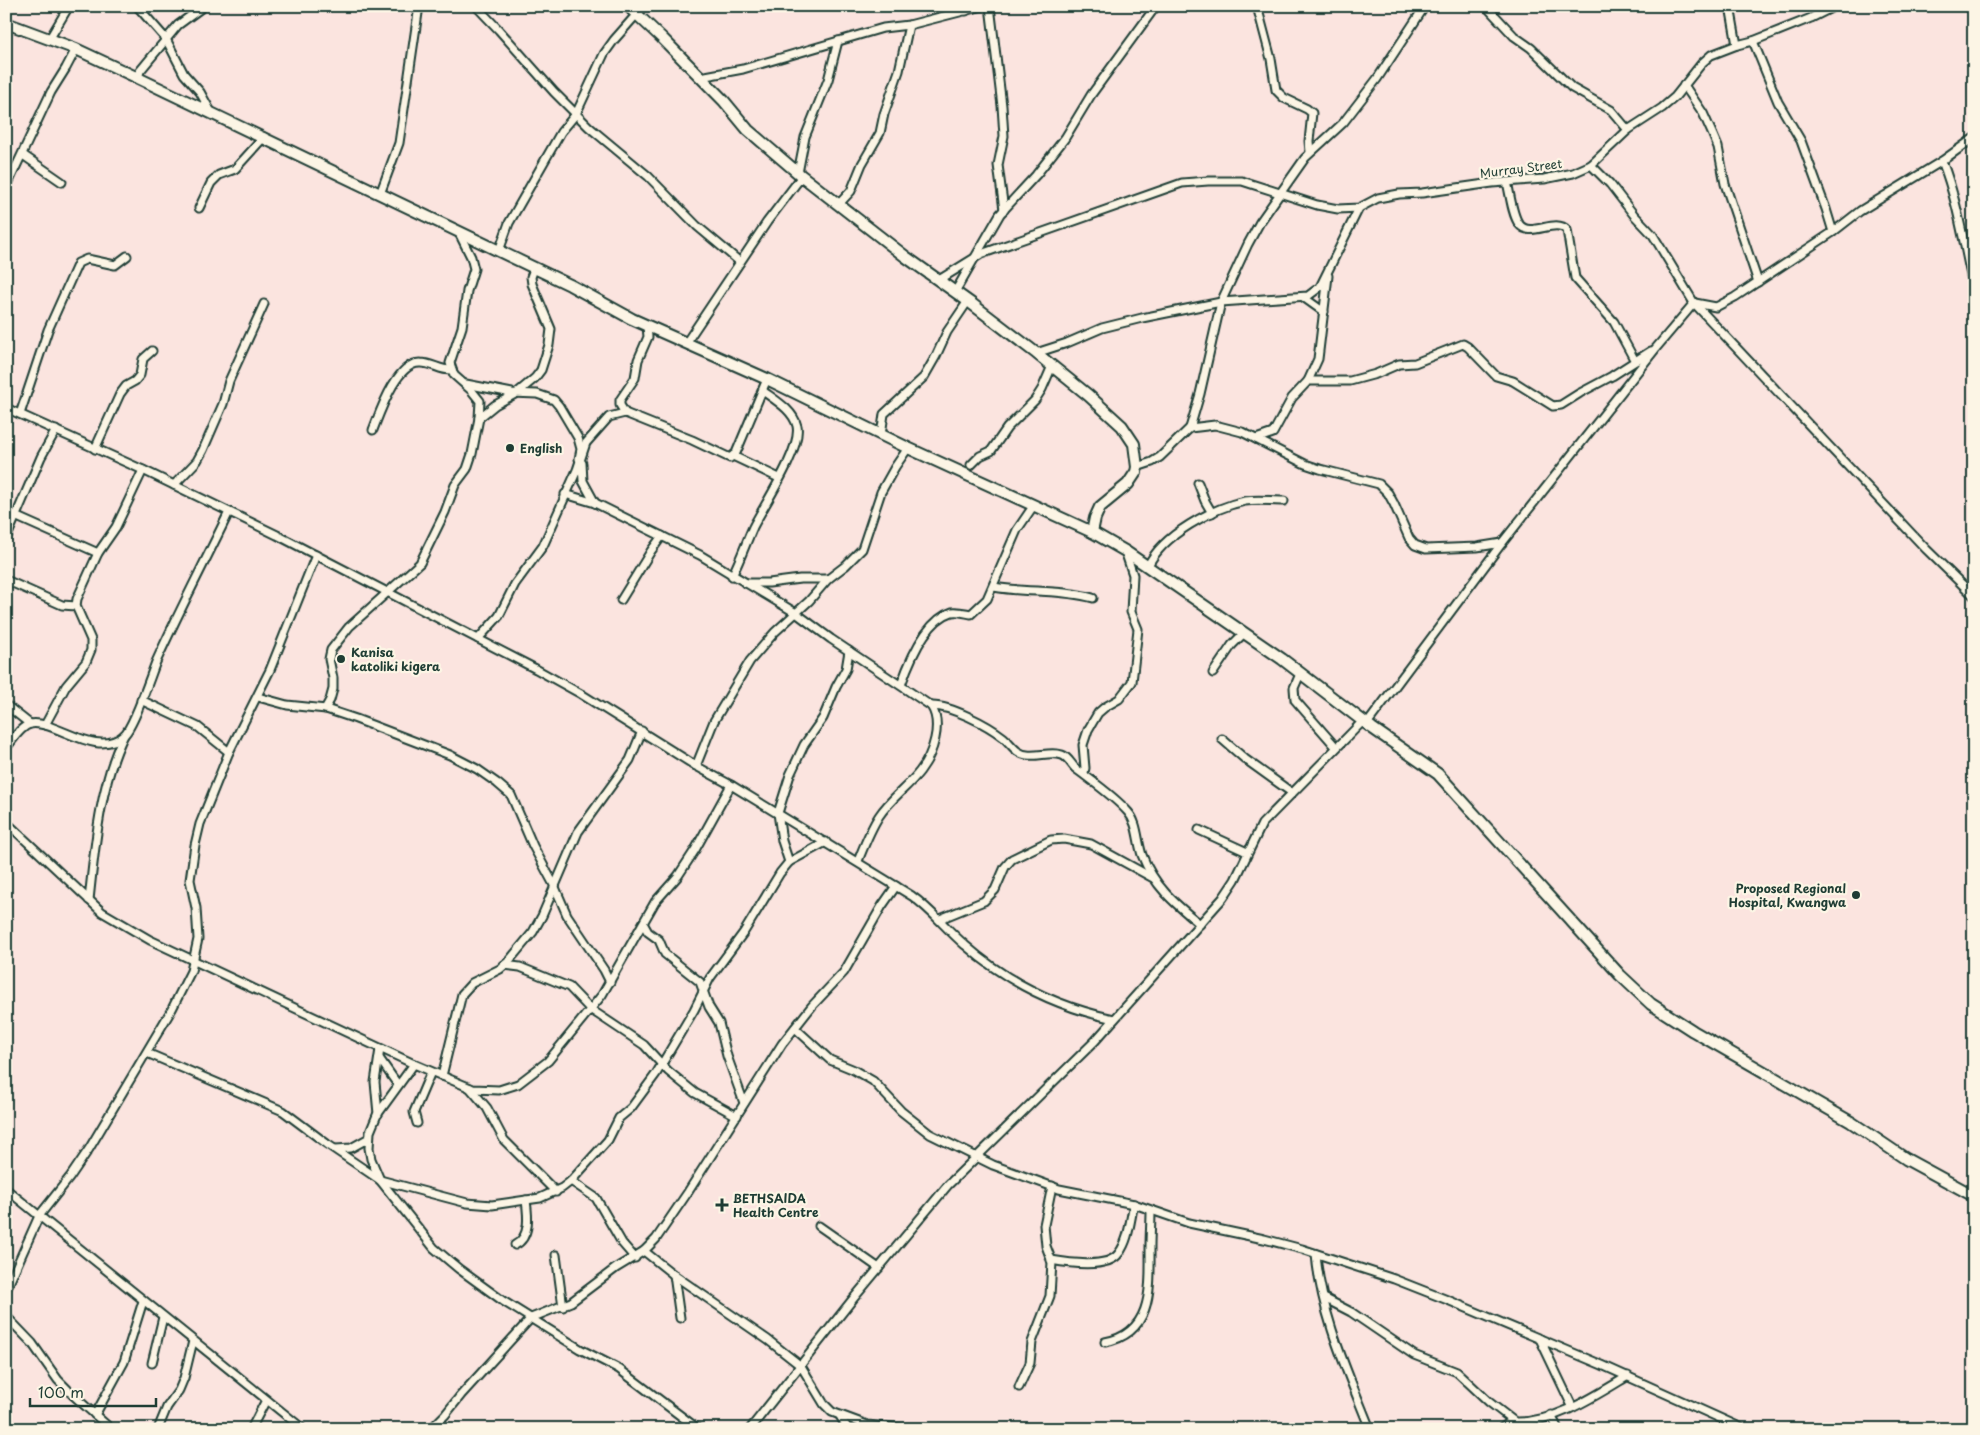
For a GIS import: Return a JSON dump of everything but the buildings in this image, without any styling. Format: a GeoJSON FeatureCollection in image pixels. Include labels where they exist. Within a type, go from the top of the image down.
{"type":"FeatureCollection","features":[{"type":"Feature","properties":{"kind":"street"},"geometry":{"type":"LineString","coordinates":[[50,38],[69,6]]}},
{"type":"Feature","properties":{"kind":"street"},"geometry":{"type":"LineString","coordinates":[[137,6],[166,39],[184,74],[200,92],[211,112]]}},
{"type":"Feature","properties":{"kind":"street"},"geometry":{"type":"LineString","coordinates":[[138,78],[140,71],[178,25],[204,6]]}},
{"type":"Feature","properties":{"kind":"street"},"geometry":{"type":"LineString","coordinates":[[380,194],[399,143],[419,6]]}},
{"type":"Feature","properties":{"kind":"street"},"geometry":{"type":"LineString","coordinates":[[476,6],[576,114],[607,143],[648,176],[697,226],[740,262]]}},
{"type":"Feature","properties":{"kind":"street"},"geometry":{"type":"LineString","coordinates":[[628,6],[640,10],[724,101],[748,130],[838,206],[1036,353],[1122,426],[1134,444],[1137,467],[1128,484],[1100,507],[1092,532]]}},
{"type":"Feature","properties":{"kind":"street"},"geometry":{"type":"LineString","coordinates":[[947,6],[968,12]]}},
{"type":"Feature","properties":{"kind":"street"},"geometry":{"type":"LineString","coordinates":[[700,77],[743,69],[882,28],[909,25],[968,12],[984,6]]}},
{"type":"Feature","properties":{"kind":"street"},"geometry":{"type":"LineString","coordinates":[[990,6],[1002,106],[1004,136],[998,161],[1004,210]]}},
{"type":"Feature","properties":{"kind":"street"},"geometry":{"type":"LineString","coordinates":[[955,292],[996,219],[1036,175],[1065,138],[1092,95],[1156,6]]}},
{"type":"Feature","properties":{"kind":"street"},"geometry":{"type":"LineString","coordinates":[[1257,6],[1271,59],[1276,90],[1284,98],[1312,113],[1309,141],[1310,152]]}},
{"type":"Feature","properties":{"kind":"street"},"geometry":{"type":"LineString","coordinates":[[1137,467],[1160,457],[1190,428],[1198,402],[1221,302],[1248,244],[1310,152],[1343,123],[1377,79],[1425,6]]}},
{"type":"Feature","properties":{"kind":"street"},"geometry":{"type":"LineString","coordinates":[[1486,6],[1514,36],[1531,48],[1572,88],[1611,110],[1628,130]]}},
{"type":"Feature","properties":{"kind":"street"},"geometry":{"type":"LineString","coordinates":[[1730,6],[1736,45]]}},
{"type":"Feature","properties":{"kind":"street","name":"Murray Street"},"geometry":{"type":"LineString","coordinates":[[939,280],[975,257],[1043,231],[1182,183],[1237,180],[1280,194],[1338,209],[1359,208],[1378,198],[1558,177],[1591,164],[1628,130],[1676,97],[1684,84],[1711,55],[1736,45],[1753,41],[1836,6]]}},
{"type":"Feature","properties":{"kind":"street"},"geometry":{"type":"LineString","coordinates":[[499,251],[514,214],[561,132],[576,114],[604,54],[640,10]]}},
{"type":"Feature","properties":{"kind":"street"},"geometry":{"type":"LineString","coordinates":[[6,23],[76,49],[264,137],[570,285],[647,326],[1092,532],[1125,551],[1282,659],[1438,774],[1620,975],[1651,1004],[1753,1066],[1851,1122],[1906,1159],[1974,1196]]}},
{"type":"Feature","properties":{"kind":"street"},"geometry":{"type":"LineString","coordinates":[[838,206],[851,191],[862,164],[880,133],[909,25]]}},
{"type":"Feature","properties":{"kind":"street"},"geometry":{"type":"LineString","coordinates":[[686,343],[800,174],[805,137],[828,80],[838,41]]}},
{"type":"Feature","properties":{"kind":"street"},"geometry":{"type":"LineString","coordinates":[[1753,41],[1778,102],[1800,141],[1833,232]]}},
{"type":"Feature","properties":{"kind":"street"},"geometry":{"type":"LineString","coordinates":[[6,188],[51,92],[76,49]]}},
{"type":"Feature","properties":{"kind":"street"},"geometry":{"type":"LineString","coordinates":[[1684,84],[1703,113],[1718,147],[1725,184],[1758,282]]}},
{"type":"Feature","properties":{"kind":"street"},"geometry":{"type":"LineString","coordinates":[[199,208],[211,183],[219,175],[235,169],[264,137]]}},
{"type":"Feature","properties":{"kind":"street"},"geometry":{"type":"LineString","coordinates":[[1694,303],[1716,307],[1735,297],[1833,232],[1860,211],[1942,162],[1974,138]]}},
{"type":"Feature","properties":{"kind":"street"},"geometry":{"type":"LineString","coordinates":[[22,155],[62,182]]}},
{"type":"Feature","properties":{"kind":"street"},"geometry":{"type":"LineString","coordinates":[[1942,162],[1955,200],[1962,241],[1974,289]]}},
{"type":"Feature","properties":{"kind":"street"},"geometry":{"type":"LineString","coordinates":[[1591,164],[1653,235],[1694,303],[1926,549],[1974,596]]}},
{"type":"Feature","properties":{"kind":"street"},"geometry":{"type":"LineString","coordinates":[[1507,182],[1516,218],[1521,227],[1527,230],[1554,226],[1565,227],[1576,278],[1614,322],[1634,361]]}},
{"type":"Feature","properties":{"kind":"street"},"geometry":{"type":"LineString","coordinates":[[1036,353],[1067,343],[1102,328],[1142,318],[1221,302],[1303,298],[1314,294],[1329,272],[1359,208]]}},
{"type":"Feature","properties":{"kind":"street"},"geometry":{"type":"LineString","coordinates":[[324,709],[330,700],[333,689],[329,659],[331,650],[348,627],[420,563],[455,485],[468,466],[479,418],[479,398],[466,384],[457,378],[452,370],[450,360],[462,328],[467,291],[474,269],[471,256],[458,231]]}},
{"type":"Feature","properties":{"kind":"street"},"geometry":{"type":"LineString","coordinates":[[20,414],[48,330],[78,263],[87,259],[115,265],[127,256]]}},
{"type":"Feature","properties":{"kind":"street"},"geometry":{"type":"LineString","coordinates":[[479,418],[495,405],[517,393],[540,373],[551,334],[548,320],[532,284],[531,277],[534,269]]}},
{"type":"Feature","properties":{"kind":"street"},"geometry":{"type":"LineString","coordinates":[[1268,445],[1292,398],[1308,380],[1320,352],[1329,272]]}},
{"type":"Feature","properties":{"kind":"street"},"geometry":{"type":"LineString","coordinates":[[1303,298],[1324,312]]}},
{"type":"Feature","properties":{"kind":"street"},"geometry":{"type":"LineString","coordinates":[[881,435],[884,414],[924,378],[947,332],[968,301]]}},
{"type":"Feature","properties":{"kind":"street"},"geometry":{"type":"LineString","coordinates":[[750,1429],[853,1299],[948,1185],[1114,1019],[1230,889],[1262,824],[1291,792],[1365,722],[1502,543],[1656,348],[1694,303]]}},
{"type":"Feature","properties":{"kind":"street"},"geometry":{"type":"LineString","coordinates":[[174,485],[196,461],[203,450],[223,404],[229,381],[264,304]]}},
{"type":"Feature","properties":{"kind":"street"},"geometry":{"type":"LineString","coordinates":[[625,413],[620,405],[620,400],[635,378],[638,360],[648,337],[647,326]]}},
{"type":"Feature","properties":{"kind":"street"},"geometry":{"type":"LineString","coordinates":[[1308,380],[1350,381],[1376,374],[1399,364],[1415,363],[1463,344],[1496,376],[1513,381],[1553,406],[1561,405],[1656,348]]}},
{"type":"Feature","properties":{"kind":"street"},"geometry":{"type":"LineString","coordinates":[[95,449],[120,394],[126,386],[140,375],[143,359],[152,351]]}},
{"type":"Feature","properties":{"kind":"street"},"geometry":{"type":"LineString","coordinates":[[373,430],[391,389],[408,367],[419,362],[452,370]]}},
{"type":"Feature","properties":{"kind":"street"},"geometry":{"type":"LineString","coordinates":[[971,464],[980,456],[991,451],[1011,423],[1035,400],[1052,366]]}},
{"type":"Feature","properties":{"kind":"street"},"geometry":{"type":"LineString","coordinates":[[733,456],[750,422],[767,380]]}},
{"type":"Feature","properties":{"kind":"street"},"geometry":{"type":"LineString","coordinates":[[466,384],[543,396],[557,403],[578,438],[581,449],[580,459],[583,481],[595,504]]}},
{"type":"Feature","properties":{"kind":"street"},"geometry":{"type":"LineString","coordinates":[[732,576],[753,528],[792,453],[796,425],[784,406],[763,391]]}},
{"type":"Feature","properties":{"kind":"street"},"geometry":{"type":"LineString","coordinates":[[6,408],[230,512],[581,694],[696,766],[732,785],[826,842],[925,905],[964,945],[987,963],[1025,987],[1062,1005],[1114,1019]]}},
{"type":"Feature","properties":{"kind":"street"},"geometry":{"type":"LineString","coordinates":[[478,639],[499,616],[515,584],[544,546],[577,470],[586,443],[609,416],[625,413],[692,440],[725,457],[733,456],[779,478]]}},
{"type":"Feature","properties":{"kind":"street"},"geometry":{"type":"LineString","coordinates":[[1190,428],[1216,425],[1242,432],[1320,469],[1379,484],[1388,493],[1409,538],[1415,545],[1426,550],[1477,547],[1502,543]]}},
{"type":"Feature","properties":{"kind":"street"},"geometry":{"type":"LineString","coordinates":[[6,539],[41,457],[56,430]]}},
{"type":"Feature","properties":{"kind":"street"},"geometry":{"type":"LineString","coordinates":[[1256,439],[1272,434]]}},
{"type":"Feature","properties":{"kind":"street"},"geometry":{"type":"LineString","coordinates":[[696,766],[714,721],[750,661],[774,632],[814,597],[828,579],[862,549],[868,538],[882,492],[895,467],[908,448]]}},
{"type":"Feature","properties":{"kind":"street"},"geometry":{"type":"LineString","coordinates":[[45,725],[66,686],[90,655],[91,640],[76,606],[80,592],[98,553],[116,527],[143,470]]}},
{"type":"Feature","properties":{"kind":"street"},"geometry":{"type":"LineString","coordinates":[[1198,483],[1212,513]]}},
{"type":"Feature","properties":{"kind":"street"},"geometry":{"type":"LineString","coordinates":[[565,494],[595,504],[700,555],[796,613],[931,706],[936,714],[937,731],[926,762],[895,796],[880,816],[864,845],[858,862]]}},
{"type":"Feature","properties":{"kind":"street"},"geometry":{"type":"LineString","coordinates":[[1148,566],[1156,553],[1176,535],[1212,513],[1247,501],[1284,501]]}},
{"type":"Feature","properties":{"kind":"street"},"geometry":{"type":"LineString","coordinates":[[901,685],[915,653],[934,623],[952,612],[973,613],[987,599],[994,587],[1010,545],[1034,505]]}},
{"type":"Feature","properties":{"kind":"street"},"geometry":{"type":"LineString","coordinates":[[6,512],[98,553]]}},
{"type":"Feature","properties":{"kind":"street"},"geometry":{"type":"LineString","coordinates":[[89,900],[102,805],[114,757],[168,636],[230,512]]}},
{"type":"Feature","properties":{"kind":"street"},"geometry":{"type":"LineString","coordinates":[[622,600],[662,536]]}},
{"type":"Feature","properties":{"kind":"street"},"geometry":{"type":"LineString","coordinates":[[1084,773],[1083,747],[1088,730],[1098,713],[1120,699],[1132,682],[1138,629],[1131,612],[1133,575],[1125,551]]}},
{"type":"Feature","properties":{"kind":"street"},"geometry":{"type":"LineString","coordinates":[[6,1290],[39,1216],[89,1150],[147,1053],[184,986],[194,962],[198,939],[196,908],[190,880],[200,824],[229,752],[258,697],[316,555]]}},
{"type":"Feature","properties":{"kind":"street"},"geometry":{"type":"LineString","coordinates":[[745,583],[828,579]]}},
{"type":"Feature","properties":{"kind":"street"},"geometry":{"type":"LineString","coordinates":[[6,580],[62,605],[76,606]]}},
{"type":"Feature","properties":{"kind":"street"},"geometry":{"type":"LineString","coordinates":[[994,587],[1017,591],[1073,593],[1093,598]]}},
{"type":"Feature","properties":{"kind":"street"},"geometry":{"type":"LineString","coordinates":[[1213,673],[1232,645],[1244,633]]}},
{"type":"Feature","properties":{"kind":"street"},"geometry":{"type":"LineString","coordinates":[[789,862],[782,841],[778,813],[790,775],[804,745],[823,718],[846,669],[849,651]]}},
{"type":"Feature","properties":{"kind":"street"},"geometry":{"type":"LineString","coordinates":[[1300,674],[1294,688],[1295,700],[1336,748]]}},
{"type":"Feature","properties":{"kind":"street"},"geometry":{"type":"LineString","coordinates":[[258,697],[287,705],[324,709],[382,728],[450,755],[489,776],[511,795],[571,923],[604,970],[610,982]]}},
{"type":"Feature","properties":{"kind":"street"},"geometry":{"type":"LineString","coordinates":[[141,700],[194,725],[215,739],[229,752]]}},
{"type":"Feature","properties":{"kind":"street"},"geometry":{"type":"LineString","coordinates":[[6,705],[30,724]]}},
{"type":"Feature","properties":{"kind":"street"},"geometry":{"type":"LineString","coordinates":[[931,706],[948,708],[989,729],[1004,738],[1020,753],[1028,755],[1063,755],[1132,817],[1142,853],[1153,878],[1165,892],[1200,924]]}},
{"type":"Feature","properties":{"kind":"street"},"geometry":{"type":"LineString","coordinates":[[6,748],[23,728],[30,724],[45,725],[74,737],[98,742],[111,741],[124,735]]}},
{"type":"Feature","properties":{"kind":"street"},"geometry":{"type":"LineString","coordinates":[[442,1076],[462,994],[472,983],[504,965],[523,946],[538,924],[578,832],[630,760],[642,731]]}},
{"type":"Feature","properties":{"kind":"street"},"geometry":{"type":"LineString","coordinates":[[1222,738],[1245,759],[1291,792]]}},
{"type":"Feature","properties":{"kind":"street"},"geometry":{"type":"LineString","coordinates":[[6,822],[89,900],[116,922],[194,962],[431,1072],[470,1087],[499,1090],[518,1084],[548,1061],[602,995],[655,902],[678,876],[732,785]]}},
{"type":"Feature","properties":{"kind":"street"},"geometry":{"type":"LineString","coordinates":[[1199,830],[1247,852]]}},
{"type":"Feature","properties":{"kind":"street"},"geometry":{"type":"LineString","coordinates":[[940,919],[984,901],[995,890],[1005,867],[1012,859],[1051,840],[1064,839],[1092,844],[1153,878]]}},
{"type":"Feature","properties":{"kind":"street"},"geometry":{"type":"LineString","coordinates":[[147,1053],[283,1111],[380,1180],[473,1204],[492,1205],[540,1198],[556,1192],[571,1181],[608,1140],[619,1118],[631,1108],[662,1065],[690,1018],[703,989],[717,965],[744,932],[780,873],[789,862],[826,842]]}},
{"type":"Feature","properties":{"kind":"street"},"geometry":{"type":"LineString","coordinates":[[431,1429],[531,1318],[563,1307],[571,1302],[616,1268],[644,1252],[656,1239],[782,1044],[844,972],[882,906],[896,886]]}},
{"type":"Feature","properties":{"kind":"street"},"geometry":{"type":"LineString","coordinates":[[644,924],[648,932],[659,940],[665,954],[700,982],[709,1008],[719,1023],[727,1056],[744,1103]]}},
{"type":"Feature","properties":{"kind":"street"},"geometry":{"type":"LineString","coordinates":[[504,965],[515,966],[564,984],[590,1009],[644,1045],[662,1065],[695,1093],[737,1116]]}},
{"type":"Feature","properties":{"kind":"street"},"geometry":{"type":"LineString","coordinates":[[795,1028],[830,1060],[852,1069],[873,1081],[894,1105],[930,1134],[992,1165],[1052,1186],[1134,1204],[1189,1223],[1261,1238],[1394,1279],[1628,1376],[1744,1429]]}},
{"type":"Feature","properties":{"kind":"street"},"geometry":{"type":"LineString","coordinates":[[378,1114],[375,1082],[380,1049]]}},
{"type":"Feature","properties":{"kind":"street"},"geometry":{"type":"LineString","coordinates":[[379,1058],[398,1085]]}},
{"type":"Feature","properties":{"kind":"street"},"geometry":{"type":"LineString","coordinates":[[414,1064],[378,1114],[369,1138],[371,1159],[380,1180],[440,1254],[490,1292],[580,1349],[618,1369],[698,1429]]}},
{"type":"Feature","properties":{"kind":"street"},"geometry":{"type":"LineString","coordinates":[[417,1123],[414,1112],[431,1072]]}},
{"type":"Feature","properties":{"kind":"street"},"geometry":{"type":"LineString","coordinates":[[470,1087],[487,1108],[504,1140],[556,1192]]}},
{"type":"Feature","properties":{"kind":"street"},"geometry":{"type":"LineString","coordinates":[[336,1150],[351,1148],[369,1138]]}},
{"type":"Feature","properties":{"kind":"street"},"geometry":{"type":"LineString","coordinates":[[571,1181],[596,1198],[622,1243],[635,1258]]}},
{"type":"Feature","properties":{"kind":"street"},"geometry":{"type":"LineString","coordinates":[[1019,1387],[1030,1363],[1032,1342],[1050,1296],[1052,1260],[1046,1246],[1044,1224],[1052,1186]]}},
{"type":"Feature","properties":{"kind":"street"},"geometry":{"type":"LineString","coordinates":[[6,1189],[303,1429]]}},
{"type":"Feature","properties":{"kind":"street"},"geometry":{"type":"LineString","coordinates":[[515,1246],[521,1241],[526,1229],[528,1214],[526,1200]]}},
{"type":"Feature","properties":{"kind":"street"},"geometry":{"type":"LineString","coordinates":[[1052,1260],[1103,1263],[1112,1260],[1119,1255],[1126,1241],[1134,1204]]}},
{"type":"Feature","properties":{"kind":"street"},"geometry":{"type":"LineString","coordinates":[[1105,1342],[1122,1338],[1128,1334],[1138,1324],[1145,1310],[1149,1293],[1151,1260],[1151,1211]]}},
{"type":"Feature","properties":{"kind":"street"},"geometry":{"type":"LineString","coordinates":[[819,1226],[879,1268]]}},
{"type":"Feature","properties":{"kind":"street"},"geometry":{"type":"LineString","coordinates":[[644,1252],[768,1340],[801,1366],[824,1404],[840,1416],[867,1425],[911,1429]]}},
{"type":"Feature","properties":{"kind":"street"},"geometry":{"type":"LineString","coordinates":[[1316,1254],[1324,1298],[1341,1354],[1370,1429]]}},
{"type":"Feature","properties":{"kind":"street"},"geometry":{"type":"LineString","coordinates":[[556,1255],[563,1307]]}},
{"type":"Feature","properties":{"kind":"street"},"geometry":{"type":"LineString","coordinates":[[674,1275],[680,1318]]}},
{"type":"Feature","properties":{"kind":"street"},"geometry":{"type":"LineString","coordinates":[[1324,1298],[1365,1321],[1398,1346],[1414,1355],[1458,1372],[1512,1421]]}},
{"type":"Feature","properties":{"kind":"street"},"geometry":{"type":"LineString","coordinates":[[100,1429],[98,1417],[124,1362],[143,1301]]}},
{"type":"Feature","properties":{"kind":"street"},"geometry":{"type":"LineString","coordinates":[[6,1316],[32,1343],[58,1380],[111,1429]]}},
{"type":"Feature","properties":{"kind":"street"},"geometry":{"type":"LineString","coordinates":[[152,1362],[163,1317]]}},
{"type":"Feature","properties":{"kind":"street"},"geometry":{"type":"LineString","coordinates":[[1540,1339],[1572,1406]]}},
{"type":"Feature","properties":{"kind":"street"},"geometry":{"type":"LineString","coordinates":[[158,1429],[167,1407],[179,1390],[184,1378],[193,1341]]}},
{"type":"Feature","properties":{"kind":"street"},"geometry":{"type":"LineString","coordinates":[[1500,1429],[1512,1421],[1526,1422],[1551,1415],[1628,1376]]}},
{"type":"Feature","properties":{"kind":"street"},"geometry":{"type":"LineString","coordinates":[[251,1429],[266,1400]]}},
{"type":"Feature","properties":{"kind":"street"},"geometry":{"type":"LineString","coordinates":[[1551,1415],[1558,1429]]}},
{"type":"Feature","properties":{"kind":"street"},"geometry":{"type":"LineString","coordinates":[[840,1416],[848,1429]]}},
{"type":"Feature","properties":{"kind":"place","name":"English"},"geometry":{"type":"Point","coordinates":[510,448]}},
{"type":"Feature","properties":{"kind":"place","name":"Kanisa katoliki kigera"},"geometry":{"type":"Point","coordinates":[341,659]}},
{"type":"Feature","properties":{"kind":"place","name":"Proposed Regional Hospital, Kwangwa"},"geometry":{"type":"Point","coordinates":[1856,895]}},
{"type":"Feature","properties":{"kind":"place","name":"BETHSAIDA Health Centre"},"geometry":{"type":"Point","coordinates":[722,1205]}}]}
